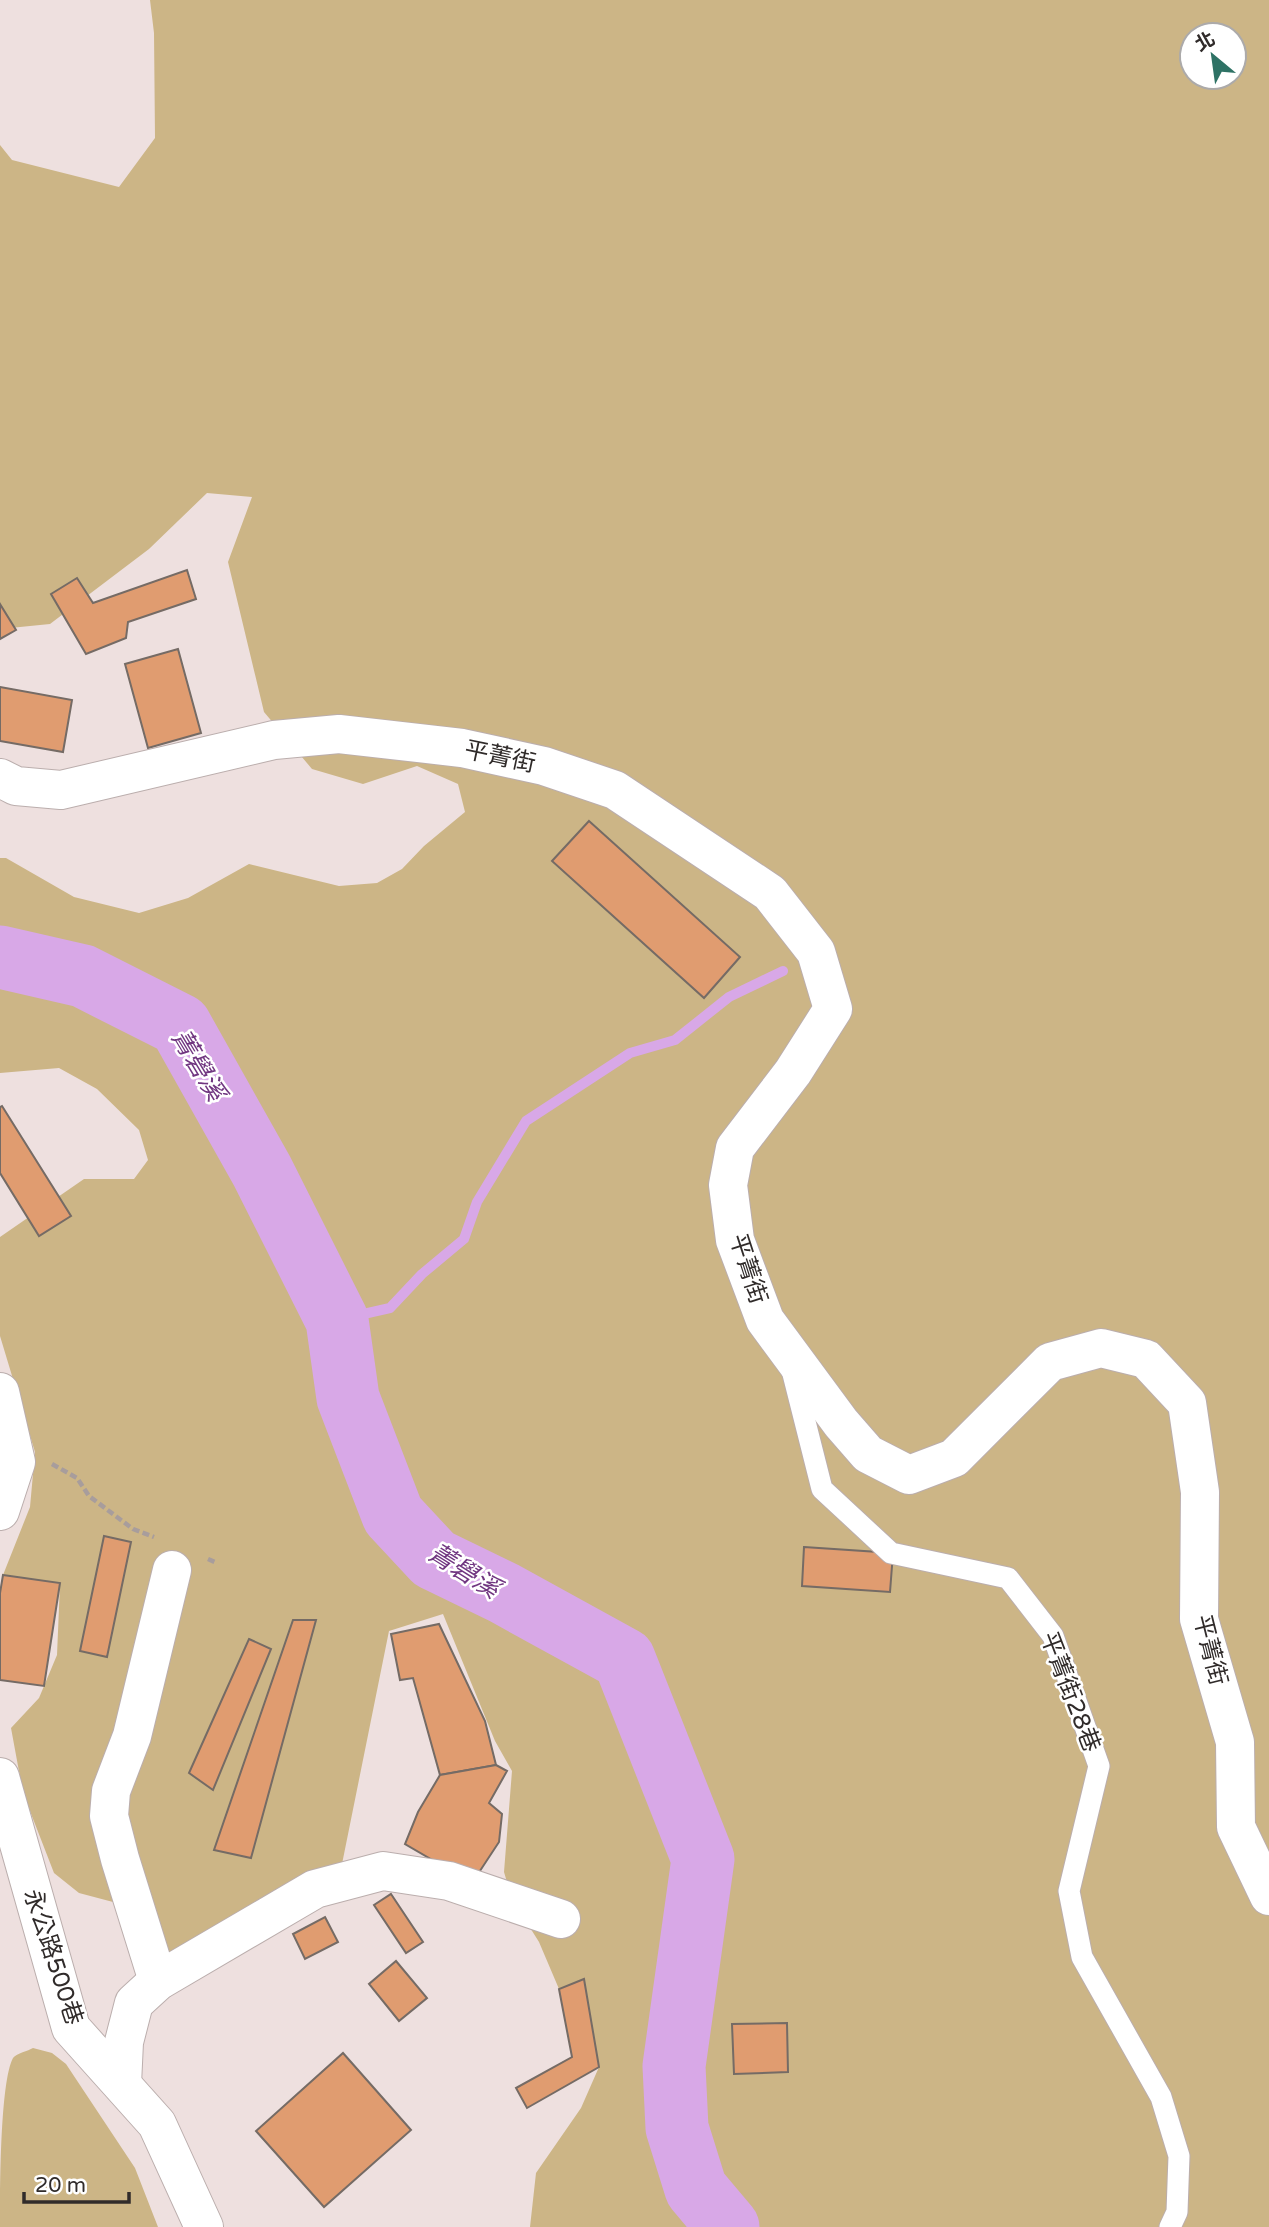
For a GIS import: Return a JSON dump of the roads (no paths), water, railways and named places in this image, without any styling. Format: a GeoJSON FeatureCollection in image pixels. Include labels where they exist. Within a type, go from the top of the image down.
{"type":"FeatureCollection","features":[{"type":"Feature","properties":{"kind":"street","name":"平菁街"},"geometry":{"type":"LineString","coordinates":[[0,778],[16,786],[61,790],[274,740],[339,734],[462,748],[544,766],[615,790],[770,892],[816,952],[832,1009],[793,1072],[735,1148],[728,1185],[735,1240],[765,1320],[841,1423],[869,1454],[909,1475],[954,1458],[1050,1362],[1101,1348],[1146,1359],[1187,1403],[1200,1492],[1199,1619],[1235,1742],[1236,1827],[1269,1896]]}},
{"type":"Feature","properties":{"kind":"street"},"geometry":{"type":"LineString","coordinates":[[0,1392],[16,1462],[0,1511]]}},
{"type":"Feature","properties":{"kind":"street"},"geometry":{"type":"LineString","coordinates":[[158,1981],[109,1816],[111,1791],[132,1736],[178,1555]]}},
{"type":"Feature","properties":{"kind":"street","name":"永公路500巷"},"geometry":{"type":"LineString","coordinates":[[0,1777],[71,2028],[157,2124],[204,2227]]}},
{"type":"Feature","properties":{"kind":"street"},"geometry":{"type":"LineString","coordinates":[[122,2084],[124,2042],[134,2003],[158,1981],[315,1889],[383,1871],[449,1881],[561,1919]]}},
{"type":"Feature","properties":{"kind":"lane","name":"平菁街28巷"},"geometry":{"type":"LineString","coordinates":[[788,1352],[822,1489],[891,1553],[1008,1578],[1053,1636],[1099,1766],[1069,1891],[1076,1931],[1082,1957],[1161,2097],[1179,2156],[1177,2213],[1170,2227]]}},
{"type":"Feature","properties":{"kind":"waterway","name":"菁礐溪"},"geometry":{"type":"LineString","coordinates":[[0,957],[83,976],[180,1025],[262,1171],[337,1320],[348,1398],[393,1515],[434,1559],[504,1593],[624,1659],[703,1859],[674,2066],[677,2128],[696,2189],[728,2227]]}},
{"type":"Feature","properties":{"kind":"waterway"},"geometry":{"type":"LineString","coordinates":[[337,1320],[390,1308],[422,1274],[464,1239],[477,1202],[526,1121],[630,1053],[675,1040],[729,997],[783,971]]}}]}
